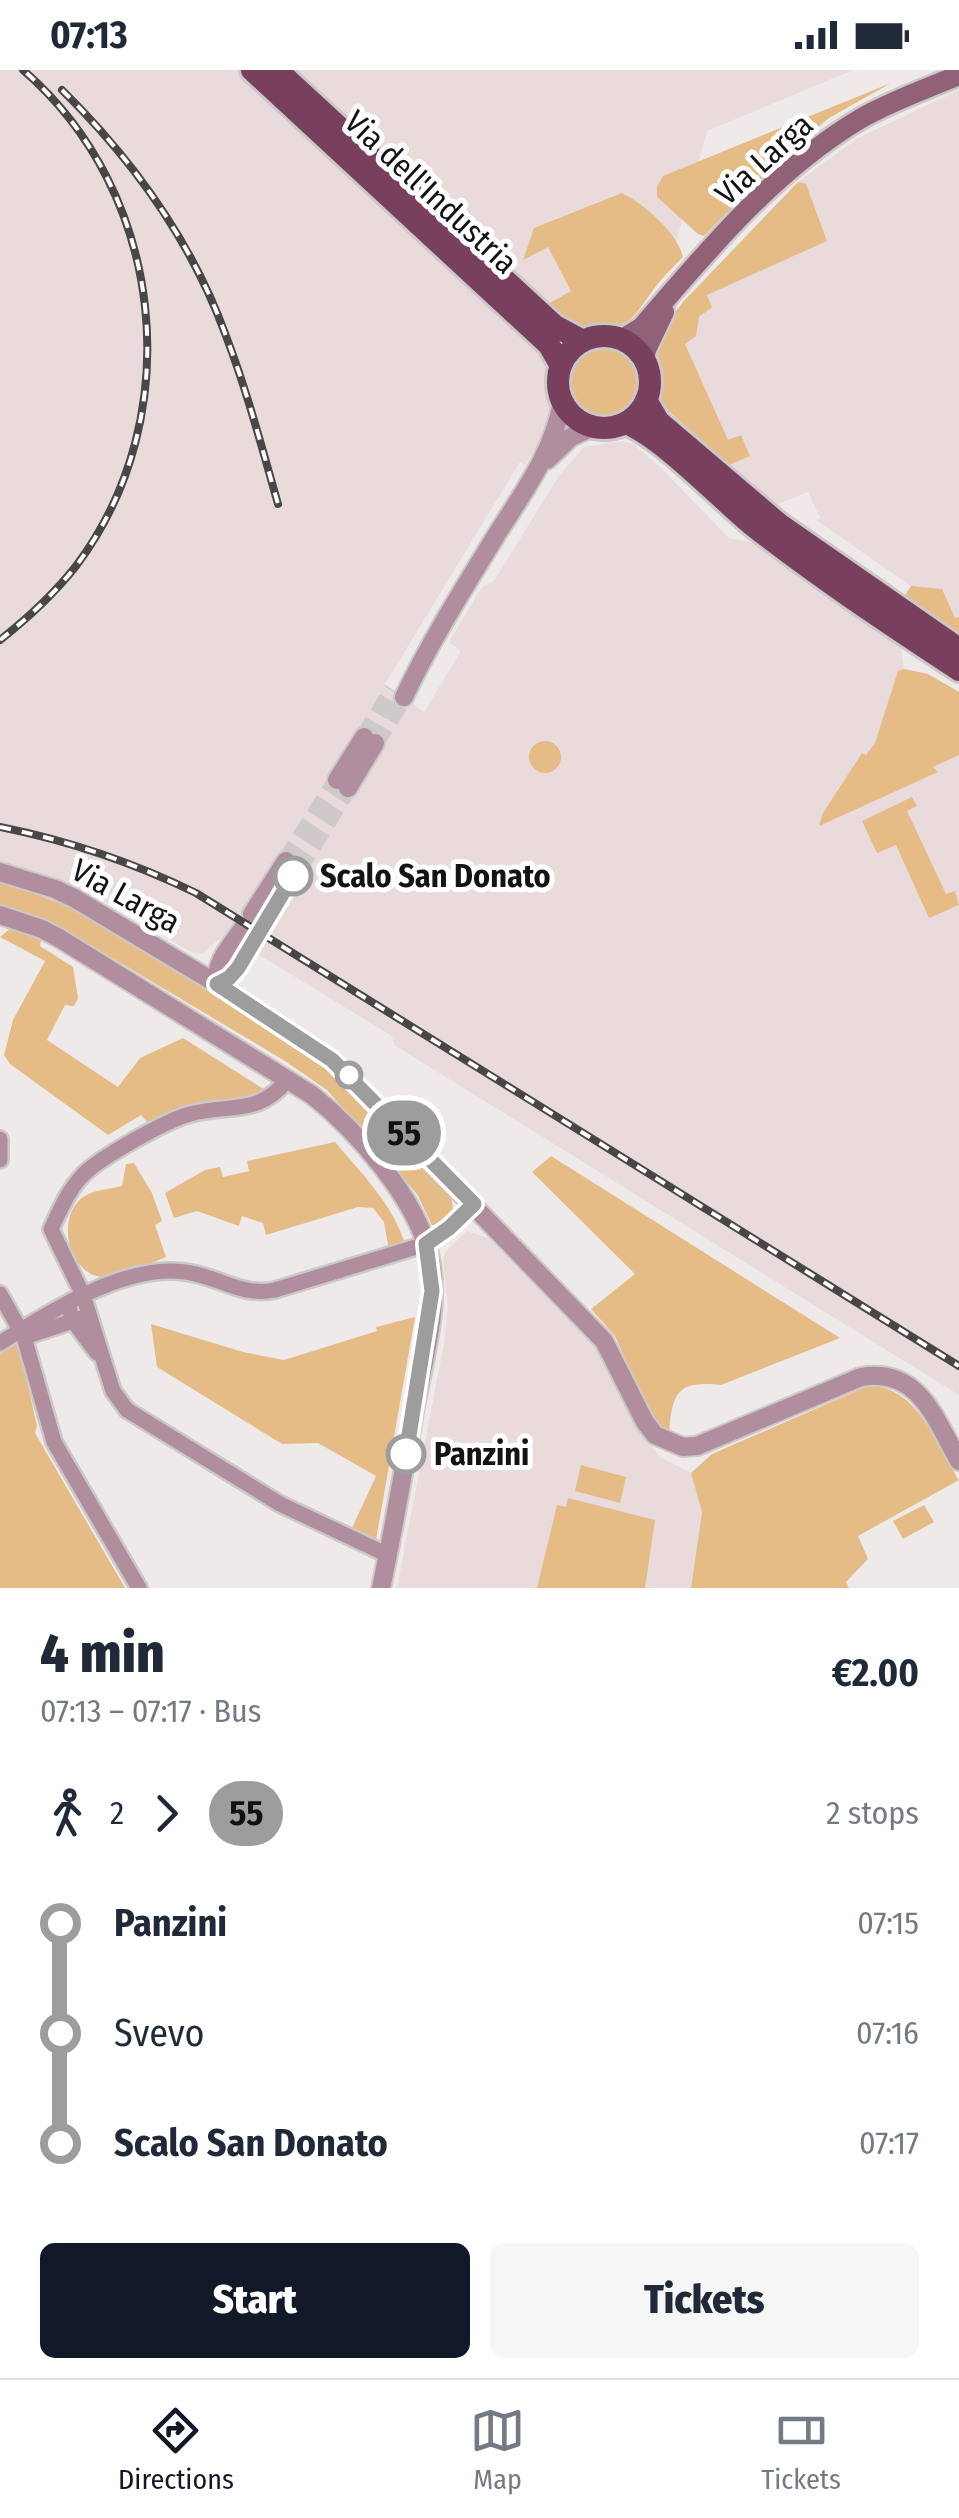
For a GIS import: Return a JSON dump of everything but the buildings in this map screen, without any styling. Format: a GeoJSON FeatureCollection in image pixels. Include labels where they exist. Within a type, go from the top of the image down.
{"type":"FeatureCollection","features":[{"type":"Feature","properties":{"kind":"main road","name":"Via dell'Industria"},"geometry":{"type":"LineString","coordinates":[[252,70],[538,334],[554,350],[561,366]]}},
{"type":"Feature","properties":{"kind":"main road","name":"Via dell'Industria"},"geometry":{"type":"LineString","coordinates":[[276,70],[555,326],[583,342]]}},
{"type":"Feature","properties":{"kind":"main road","name":"Via Larga"},"geometry":{"type":"LineString","coordinates":[[621,340],[637,332],[768,189],[815,148],[884,106],[959,75]]}},
{"type":"Feature","properties":{"kind":"main road","name":"Via Larga"},"geometry":{"type":"LineString","coordinates":[[644,361],[679,284]]}},
{"type":"Feature","properties":{"kind":"main road"},"geometry":{"type":"LineString","coordinates":[[602,336],[621,340],[644,361],[650,380],[646,400],[626,423],[594,427],[575,418],[562,402],[558,380],[561,366],[570,351],[583,342],[602,336]]}},
{"type":"Feature","properties":{"kind":"main road"},"geometry":{"type":"LineString","coordinates":[[646,400],[659,422],[779,524],[959,649]]}},
{"type":"Feature","properties":{"kind":"main road"},"geometry":{"type":"LineString","coordinates":[[626,423],[648,435],[822,578],[959,670]]}},
{"type":"Feature","properties":{"kind":"street"},"geometry":{"type":"LineString","coordinates":[[398,693],[539,467],[559,420],[562,402]]}},
{"type":"Feature","properties":{"kind":"street"},"geometry":{"type":"LineString","coordinates":[[539,467],[571,437],[594,427]]}},
{"type":"Feature","properties":{"kind":"street"},"geometry":{"type":"LineString","coordinates":[[342,784],[370,740]]}},
{"type":"Feature","properties":{"kind":"street"},"geometry":{"type":"LineString","coordinates":[[217,984],[238,968],[254,925],[292,865]]}},
{"type":"Feature","properties":{"kind":"street","name":"Via Larga"},"geometry":{"type":"LineString","coordinates":[[0,872],[64,894],[217,984],[332,1060],[604,1340],[655,1435],[683,1447],[713,1442],[861,1376],[876,1374],[902,1380],[914,1388],[959,1462]]}},
{"type":"Feature","properties":{"kind":"street"},"geometry":{"type":"LineString","coordinates":[[1,917],[59,938],[288,1079],[329,1109],[380,1167],[413,1214],[426,1244],[432,1291],[430,1321],[381,1588]]}},
{"type":"Feature","properties":{"kind":"street"},"geometry":{"type":"LineString","coordinates":[[288,1079],[275,1096],[260,1103],[190,1114],[148,1133],[84,1173],[64,1201],[51,1229],[77,1298],[90,1316],[113,1391],[127,1410],[280,1504],[388,1555]]}},
{"type":"Feature","properties":{"kind":"street"},"geometry":{"type":"LineString","coordinates":[[0,1139],[0,1160]]}},
{"type":"Feature","properties":{"kind":"street"},"geometry":{"type":"LineString","coordinates":[[0,1343],[77,1298],[164,1270],[190,1272],[254,1294],[426,1244],[475,1206]]}},
{"type":"Feature","properties":{"kind":"street"},"geometry":{"type":"LineString","coordinates":[[0,1294],[22,1333],[54,1442],[138,1588]]}},
{"type":"Feature","properties":{"kind":"street"},"geometry":{"type":"LineString","coordinates":[[77,1298],[68,1308],[73,1321],[107,1369]]}},
{"type":"Feature","properties":{"kind":"street"},"geometry":{"type":"LineString","coordinates":[[22,1333],[90,1316]]}},
{"type":"Feature","properties":{"kind":"shaded area"},"geometry":{"type":"Polygon","coordinates":[[[0,70],[239,70],[532,339],[550,363],[553,420],[525,465],[520,462],[385,684],[424,712],[461,651],[449,642],[482,587],[494,581],[558,477],[584,447],[623,441],[633,444],[662,469],[729,538],[762,544],[832,601],[901,647],[904,669],[928,674],[959,692],[959,1395],[394,1045],[392,1036],[256,953],[263,941],[237,924],[202,954],[192,953],[110,904],[53,878],[0,862],[0,70]]]}},
{"type":"Feature","properties":{"kind":"shaded area"},"geometry":{"type":"Polygon","coordinates":[[[294,70],[853,70],[707,131],[669,268],[568,320],[294,70]]]}},
{"type":"Feature","properties":{"kind":"shaded area"},"geometry":{"type":"Polygon","coordinates":[[[891,83],[829,118],[787,152],[704,236],[657,197],[663,176],[891,83]]]}},
{"type":"Feature","properties":{"kind":"shaded area"},"geometry":{"type":"Polygon","coordinates":[[[959,90],[959,634],[902,600],[911,586],[816,520],[820,518],[808,492],[774,506],[670,412],[667,414],[659,400],[654,354],[683,302],[798,182],[858,138],[959,90]]]}},
{"type":"Feature","properties":{"kind":"shaded area"},"geometry":{"type":"Polygon","coordinates":[[[798,182],[806,184],[827,241],[707,295],[712,307],[699,317],[696,336],[685,344],[728,440],[741,435],[750,456],[729,465],[670,412],[667,414],[659,400],[654,354],[670,319],[683,302],[798,182]]]}},
{"type":"Feature","properties":{"kind":"shaded area"},"geometry":{"type":"Polygon","coordinates":[[[622,193],[659,220],[683,257],[629,320],[613,327],[575,326],[550,303],[571,291],[548,247],[523,260],[534,228],[622,193]]]}},
{"type":"Feature","properties":{"kind":"shaded area"},"geometry":{"type":"Polygon","coordinates":[[[604,347],[629,358],[640,383],[629,408],[604,419],[579,408],[568,383],[579,358],[604,347]]]}},
{"type":"Feature","properties":{"kind":"shaded area"},"geometry":{"type":"Polygon","coordinates":[[[911,586],[942,589],[955,618],[959,617],[959,634],[902,600],[911,586]]]}},
{"type":"Feature","properties":{"kind":"shaded area"},"geometry":{"type":"Polygon","coordinates":[[[898,671],[928,674],[959,692],[959,755],[933,767],[938,772],[819,826],[823,813],[862,753],[866,755],[875,743],[898,671]]]}},
{"type":"Feature","properties":{"kind":"shaded area"},"geometry":{"type":"Polygon","coordinates":[[[545,741],[556,746],[561,757],[556,768],[545,773],[534,768],[529,757],[534,746],[545,741]]]}},
{"type":"Feature","properties":{"kind":"shaded area"},"geometry":{"type":"Polygon","coordinates":[[[912,797],[917,806],[907,811],[946,894],[955,891],[959,905],[929,918],[896,845],[877,853],[862,821],[912,797]]]}},
{"type":"Feature","properties":{"kind":"shaded area"},"geometry":{"type":"Polygon","coordinates":[[[0,880],[82,912],[201,983],[328,1067],[451,1192],[453,1211],[440,1226],[432,1225],[417,1194],[327,1090],[62,928],[0,904],[0,880]]]}},
{"type":"Feature","properties":{"kind":"shaded area"},"geometry":{"type":"Polygon","coordinates":[[[10,929],[41,940],[40,946],[73,967],[78,998],[74,1006],[65,1005],[47,1040],[118,1087],[140,1058],[183,1038],[265,1090],[262,1094],[188,1110],[152,1128],[141,1115],[108,1135],[10,1064],[4,1055],[13,1020],[45,961],[0,937],[10,929]]]}},
{"type":"Feature","properties":{"kind":"shaded area"},"geometry":{"type":"Polygon","coordinates":[[[335,1142],[384,1202],[405,1244],[389,1250],[384,1222],[373,1208],[358,1207],[266,1235],[263,1223],[242,1216],[239,1226],[197,1211],[174,1218],[165,1193],[205,1170],[220,1167],[223,1177],[249,1171],[247,1161],[335,1142]]]}},
{"type":"Feature","properties":{"kind":"shaded area"},"geometry":{"type":"Polygon","coordinates":[[[551,1156],[840,1338],[721,1385],[686,1387],[675,1399],[669,1434],[653,1423],[615,1336],[591,1309],[635,1274],[532,1172],[551,1156]]]}},
{"type":"Feature","properties":{"kind":"shaded area"},"geometry":{"type":"Polygon","coordinates":[[[134,1163],[152,1193],[162,1221],[155,1225],[166,1257],[120,1275],[92,1274],[74,1257],[69,1218],[83,1197],[122,1186],[126,1164],[134,1163]]]}},
{"type":"Feature","properties":{"kind":"shaded area"},"geometry":{"type":"Polygon","coordinates":[[[467,1231],[488,1238],[603,1356],[638,1428],[660,1457],[691,1473],[702,1512],[691,1588],[397,1588],[444,1343],[448,1308],[443,1261],[445,1252],[467,1231]]]}},
{"type":"Feature","properties":{"kind":"shaded area"},"geometry":{"type":"Polygon","coordinates":[[[415,1317],[376,1540],[351,1530],[376,1476],[318,1443],[282,1444],[157,1367],[151,1324],[284,1360],[415,1317]]]}},
{"type":"Feature","properties":{"kind":"shaded area"},"geometry":{"type":"Polygon","coordinates":[[[15,1344],[19,1346],[37,1426],[35,1433],[125,1588],[0,1588],[0,1354],[15,1344]]]}},
{"type":"Feature","properties":{"kind":"shaded area"},"geometry":{"type":"Polygon","coordinates":[[[868,1386],[885,1388],[913,1406],[959,1480],[858,1536],[868,1559],[846,1582],[849,1588],[691,1588],[702,1512],[691,1473],[712,1454],[868,1386]]]}},
{"type":"Feature","properties":{"kind":"shaded area"},"geometry":{"type":"Polygon","coordinates":[[[581,1465],[626,1477],[620,1503],[575,1491],[581,1465]]]}},
{"type":"Feature","properties":{"kind":"shaded area"},"geometry":{"type":"Polygon","coordinates":[[[568,1498],[655,1520],[645,1588],[537,1588],[557,1505],[566,1507],[568,1498]]]}},
{"type":"Feature","properties":{"kind":"shaded area"},"geometry":{"type":"Polygon","coordinates":[[[924,1505],[934,1522],[903,1539],[893,1521],[924,1505]]]}},
{"type":"Feature","properties":{"kind":"tunnel"},"geometry":{"type":"LineString","coordinates":[[364,737],[393,690]]}},
{"type":"Feature","properties":{"kind":"tunnel"},"geometry":{"type":"LineString","coordinates":[[375,743],[404,697]]}},
{"type":"Feature","properties":{"kind":"tunnel"},"geometry":{"type":"LineString","coordinates":[[286,861],[337,780]]}},
{"type":"Feature","properties":{"kind":"tunnel"},"geometry":{"type":"LineString","coordinates":[[298,869],[348,788]]}},
{"type":"Feature","properties":{"kind":"railway"},"geometry":{"type":"LineString","coordinates":[[0,640],[68,576],[112,507],[135,442],[146,375],[145,308],[132,241],[107,178],[71,120],[23,70]]}},
{"type":"Feature","properties":{"kind":"railway"},"geometry":{"type":"LineString","coordinates":[[62,90],[136,174],[196,268],[234,357],[278,504]]}},
{"type":"Feature","properties":{"kind":"railway"},"geometry":{"type":"LineString","coordinates":[[0,827],[100,854],[196,893],[959,1366]]}},
{"type":"Feature","properties":{"kind":"bus line","name":"55"},"geometry":{"type":"LineString","coordinates":[[293,876],[238,968],[217,984],[332,1060],[474,1204],[426,1244],[432,1291],[406,1454]]}},
{"type":"Feature","properties":{"kind":"place","name":"Scalo San Donato"},"geometry":{"type":"Point","coordinates":[293,876]}},
{"type":"Feature","properties":{"kind":"place","name":"Panzini"},"geometry":{"type":"Point","coordinates":[406,1454]}}]}
